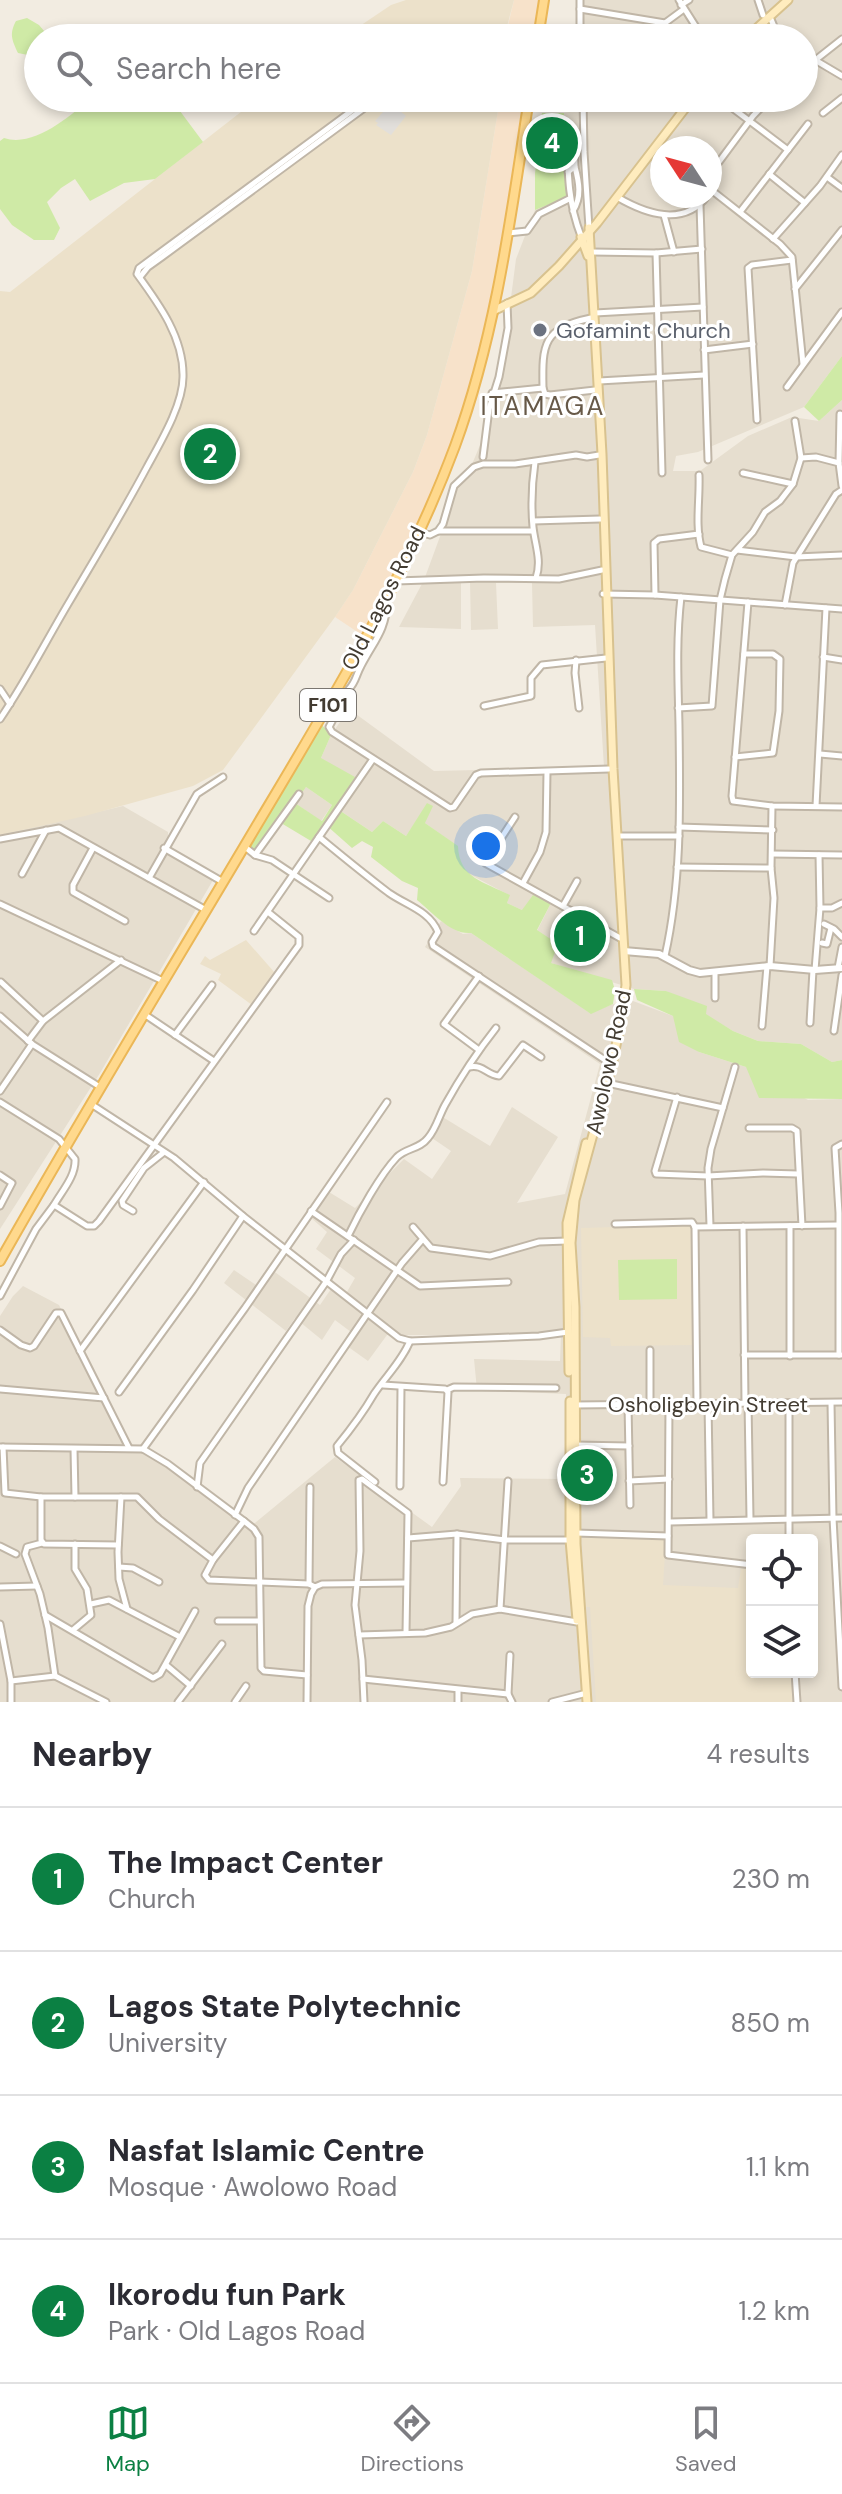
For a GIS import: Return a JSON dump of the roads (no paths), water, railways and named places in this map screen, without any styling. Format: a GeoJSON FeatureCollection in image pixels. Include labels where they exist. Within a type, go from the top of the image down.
{"type":"FeatureCollection","features":[{"type":"Feature","properties":{"kind":"main road"},"geometry":{"type":"LineString","coordinates":[[540,24],[544,0]]}},
{"type":"Feature","properties":{"kind":"main road"},"geometry":{"type":"LineString","coordinates":[[757,24],[782,0]]}},
{"type":"Feature","properties":{"kind":"main road"},"geometry":{"type":"LineString","coordinates":[[766,15],[788,0]]}},
{"type":"Feature","properties":{"kind":"main road","name":"Old Lagos Road"},"geometry":{"type":"LineString","coordinates":[[0,1261],[143,1014],[315,728],[388,597],[419,532],[459,434],[496,305],[527,112]]}},
{"type":"Feature","properties":{"kind":"main road"},"geometry":{"type":"LineString","coordinates":[[590,230],[680,112]]}},
{"type":"Feature","properties":{"kind":"main road"},"geometry":{"type":"LineString","coordinates":[[667,136],[682,112]]}},
{"type":"Feature","properties":{"kind":"main road"},"geometry":{"type":"LineString","coordinates":[[496,305],[521,296],[535,285],[582,239],[650,159]]}},
{"type":"Feature","properties":{"kind":"main road","name":"Awolowo Road"},"geometry":{"type":"LineString","coordinates":[[581,1638],[577,1622],[573,1536],[573,1212],[607,1083],[624,988],[602,570],[590,230]]}},
{"type":"Feature","properties":{"kind":"main road","name":"Awolowo Road"},"geometry":{"type":"LineString","coordinates":[[572,1332],[568,1211],[608,1062],[624,988],[609,769],[599,381],[588,253],[582,239]]}},
{"type":"Feature","properties":{"kind":"main road"},"geometry":{"type":"LineString","coordinates":[[499,286],[507,301]]}},
{"type":"Feature","properties":{"kind":"main road","name":"Awolowo Road"},"geometry":{"type":"LineString","coordinates":[[572,1405],[575,1445],[573,1536],[584,1699]]}},
{"type":"Feature","properties":{"kind":"street"},"geometry":{"type":"LineString","coordinates":[[580,0],[580,24]]}},
{"type":"Feature","properties":{"kind":"street"},"geometry":{"type":"LineString","coordinates":[[580,9],[665,23],[689,0]]}},
{"type":"Feature","properties":{"kind":"street"},"geometry":{"type":"LineString","coordinates":[[758,0],[771,24]]}},
{"type":"Feature","properties":{"kind":"street"},"geometry":{"type":"LineString","coordinates":[[681,5],[694,24]]}},
{"type":"Feature","properties":{"kind":"street"},"geometry":{"type":"LineString","coordinates":[[818,58],[842,39]]}},
{"type":"Feature","properties":{"kind":"street"},"geometry":{"type":"LineString","coordinates":[[818,62],[842,76]]}},
{"type":"Feature","properties":{"kind":"street"},"geometry":{"type":"LineString","coordinates":[[823,113],[842,98]]}},
{"type":"Feature","properties":{"kind":"street"},"geometry":{"type":"LineString","coordinates":[[0,719],[142,476],[165,434],[180,395],[183,370],[173,328],[137,274],[139,268],[350,112]]}},
{"type":"Feature","properties":{"kind":"street"},"geometry":{"type":"LineString","coordinates":[[140,277],[155,262],[359,112]]}},
{"type":"Feature","properties":{"kind":"street"},"geometry":{"type":"LineString","coordinates":[[583,112],[590,230]]}},
{"type":"Feature","properties":{"kind":"street"},"geometry":{"type":"LineString","coordinates":[[738,112],[788,150]]}},
{"type":"Feature","properties":{"kind":"street"},"geometry":{"type":"LineString","coordinates":[[722,158],[758,112]]}},
{"type":"Feature","properties":{"kind":"street"},"geometry":{"type":"LineString","coordinates":[[740,212],[808,124]]}},
{"type":"Feature","properties":{"kind":"street"},"geometry":{"type":"LineString","coordinates":[[572,211],[577,204],[580,188],[575,166],[574,132],[570,127],[567,131],[569,199],[572,211],[582,239]]}},
{"type":"Feature","properties":{"kind":"street"},"geometry":{"type":"LineString","coordinates":[[773,239],[806,203],[842,155]]}},
{"type":"Feature","properties":{"kind":"street"},"geometry":{"type":"LineString","coordinates":[[568,172],[575,166]]}},
{"type":"Feature","properties":{"kind":"street"},"geometry":{"type":"LineString","coordinates":[[769,174],[806,203]]}},
{"type":"Feature","properties":{"kind":"street"},"geometry":{"type":"LineString","coordinates":[[827,177],[842,188]]}},
{"type":"Feature","properties":{"kind":"street"},"geometry":{"type":"LineString","coordinates":[[617,197],[640,209],[664,215],[678,215],[693,208]]}},
{"type":"Feature","properties":{"kind":"street"},"geometry":{"type":"LineString","coordinates":[[508,233],[527,231],[539,214],[569,199]]}},
{"type":"Feature","properties":{"kind":"street"},"geometry":{"type":"LineString","coordinates":[[722,200],[773,239],[788,252],[792,260],[803,364]]}},
{"type":"Feature","properties":{"kind":"street"},"geometry":{"type":"LineString","coordinates":[[700,208],[708,460]]}},
{"type":"Feature","properties":{"kind":"street"},"geometry":{"type":"LineString","coordinates":[[664,215],[674,252]]}},
{"type":"Feature","properties":{"kind":"street"},"geometry":{"type":"LineString","coordinates":[[795,289],[840,238],[842,230]]}},
{"type":"Feature","properties":{"kind":"street"},"geometry":{"type":"LineString","coordinates":[[592,252],[656,253],[702,249]]}},
{"type":"Feature","properties":{"kind":"street"},"geometry":{"type":"LineString","coordinates":[[656,253],[662,473]]}},
{"type":"Feature","properties":{"kind":"street"},"geometry":{"type":"LineString","coordinates":[[757,420],[748,268],[792,260]]}},
{"type":"Feature","properties":{"kind":"street"},"geometry":{"type":"LineString","coordinates":[[483,457],[492,393],[499,377],[508,328],[507,301]]}},
{"type":"Feature","properties":{"kind":"street"},"geometry":{"type":"LineString","coordinates":[[595,390],[545,394],[545,345],[563,326],[593,316],[703,307]]}},
{"type":"Feature","properties":{"kind":"street"},"geometry":{"type":"LineString","coordinates":[[787,387],[842,312]]}},
{"type":"Feature","properties":{"kind":"street"},"geometry":{"type":"LineString","coordinates":[[704,350],[753,344]]}},
{"type":"Feature","properties":{"kind":"street"},"geometry":{"type":"LineString","coordinates":[[599,381],[704,375]]}},
{"type":"Feature","properties":{"kind":"street"},"geometry":{"type":"LineString","coordinates":[[492,393],[543,388]]}},
{"type":"Feature","properties":{"kind":"street"},"geometry":{"type":"LineString","coordinates":[[785,605],[790,569],[842,488],[840,414]]}},
{"type":"Feature","properties":{"kind":"street"},"geometry":{"type":"LineString","coordinates":[[678,708],[712,706],[720,600],[734,552],[753,532],[765,512],[780,501],[793,484],[801,458],[795,421]]}},
{"type":"Feature","properties":{"kind":"street"},"geometry":{"type":"LineString","coordinates":[[438,531],[447,515],[454,486],[474,467],[599,455]]}},
{"type":"Feature","properties":{"kind":"street"},"geometry":{"type":"LineString","coordinates":[[801,458],[816,457],[839,463]]}},
{"type":"Feature","properties":{"kind":"street"},"geometry":{"type":"LineString","coordinates":[[535,462],[531,486],[533,531],[540,564],[536,578]]}},
{"type":"Feature","properties":{"kind":"street"},"geometry":{"type":"LineString","coordinates":[[743,473],[793,484]]}},
{"type":"Feature","properties":{"kind":"street"},"geometry":{"type":"LineString","coordinates":[[699,475],[701,547],[796,557],[842,555]]}},
{"type":"Feature","properties":{"kind":"street"},"geometry":{"type":"LineString","coordinates":[[533,521],[600,519]]}},
{"type":"Feature","properties":{"kind":"street"},"geometry":{"type":"LineString","coordinates":[[419,532],[430,535],[438,531],[533,531]]}},
{"type":"Feature","properties":{"kind":"street"},"geometry":{"type":"LineString","coordinates":[[655,595],[653,547],[656,540],[699,534]]}},
{"type":"Feature","properties":{"kind":"street"},"geometry":{"type":"LineString","coordinates":[[396,581],[559,579],[602,570]]}},
{"type":"Feature","properties":{"kind":"street"},"geometry":{"type":"LineString","coordinates":[[605,594],[842,609]]}},
{"type":"Feature","properties":{"kind":"street"},"geometry":{"type":"LineString","coordinates":[[388,597],[383,630],[360,667],[329,730],[450,808],[454,807],[472,779],[481,773],[609,769]]}},
{"type":"Feature","properties":{"kind":"street"},"geometry":{"type":"LineString","coordinates":[[665,956],[672,924],[679,836],[677,640],[681,597]]}},
{"type":"Feature","properties":{"kind":"street"},"geometry":{"type":"LineString","coordinates":[[748,602],[733,801],[772,806],[842,807]]}},
{"type":"Feature","properties":{"kind":"street"},"geometry":{"type":"LineString","coordinates":[[816,806],[826,608]]}},
{"type":"Feature","properties":{"kind":"street"},"geometry":{"type":"LineString","coordinates":[[735,757],[773,753],[779,711],[780,659],[773,654],[744,654]]}},
{"type":"Feature","properties":{"kind":"street"},"geometry":{"type":"LineString","coordinates":[[823,657],[842,660]]}},
{"type":"Feature","properties":{"kind":"street"},"geometry":{"type":"LineString","coordinates":[[484,706],[531,696],[531,678],[539,667],[552,662],[606,658]]}},
{"type":"Feature","properties":{"kind":"street"},"geometry":{"type":"LineString","coordinates":[[576,660],[579,708]]}},
{"type":"Feature","properties":{"kind":"street"},"geometry":{"type":"LineString","coordinates":[[0,689],[10,704]]}},
{"type":"Feature","properties":{"kind":"street"},"geometry":{"type":"LineString","coordinates":[[820,754],[842,756]]}},
{"type":"Feature","properties":{"kind":"street"},"geometry":{"type":"LineString","coordinates":[[254,931],[373,759]]}},
{"type":"Feature","properties":{"kind":"street"},"geometry":{"type":"LineString","coordinates":[[523,883],[540,852],[546,832],[547,772]]}},
{"type":"Feature","properties":{"kind":"street"},"geometry":{"type":"LineString","coordinates":[[149,878],[198,792],[223,777]]}},
{"type":"Feature","properties":{"kind":"street"},"geometry":{"type":"LineString","coordinates":[[255,855],[299,794]]}},
{"type":"Feature","properties":{"kind":"street"},"geometry":{"type":"LineString","coordinates":[[762,1026],[774,898],[772,806]]}},
{"type":"Feature","properties":{"kind":"street"},"geometry":{"type":"LineString","coordinates":[[515,817],[502,837],[489,841],[482,855],[485,863],[620,938]]}},
{"type":"Feature","properties":{"kind":"street"},"geometry":{"type":"LineString","coordinates":[[679,827],[773,830]]}},
{"type":"Feature","properties":{"kind":"street"},"geometry":{"type":"LineString","coordinates":[[0,839],[59,828],[206,910]]}},
{"type":"Feature","properties":{"kind":"street"},"geometry":{"type":"LineString","coordinates":[[22,874],[46,830]]}},
{"type":"Feature","properties":{"kind":"street"},"geometry":{"type":"LineString","coordinates":[[617,836],[679,836]]}},
{"type":"Feature","properties":{"kind":"street"},"geometry":{"type":"LineString","coordinates":[[319,837],[390,894],[416,908],[435,924],[438,932],[433,946],[608,1062]]}},
{"type":"Feature","properties":{"kind":"street"},"geometry":{"type":"LineString","coordinates":[[244,847],[255,855],[272,860],[329,898]]}},
{"type":"Feature","properties":{"kind":"street"},"geometry":{"type":"LineString","coordinates":[[93,848],[73,885],[73,892],[125,921]]}},
{"type":"Feature","properties":{"kind":"street"},"geometry":{"type":"LineString","coordinates":[[164,848],[223,882]]}},
{"type":"Feature","properties":{"kind":"street"},"geometry":{"type":"LineString","coordinates":[[772,854],[842,855]]}},
{"type":"Feature","properties":{"kind":"street"},"geometry":{"type":"LineString","coordinates":[[810,1023],[820,908],[819,855]]}},
{"type":"Feature","properties":{"kind":"street"},"geometry":{"type":"LineString","coordinates":[[677,867],[771,868]]}},
{"type":"Feature","properties":{"kind":"street"},"geometry":{"type":"LineString","coordinates":[[563,906],[577,881]]}},
{"type":"Feature","properties":{"kind":"street"},"geometry":{"type":"LineString","coordinates":[[820,908],[832,908],[842,903]]}},
{"type":"Feature","properties":{"kind":"street"},"geometry":{"type":"LineString","coordinates":[[0,904],[163,981]]}},
{"type":"Feature","properties":{"kind":"street"},"geometry":{"type":"LineString","coordinates":[[54,1205],[87,1226],[94,1226],[299,945],[299,937],[268,912]]}},
{"type":"Feature","properties":{"kind":"street"},"geometry":{"type":"LineString","coordinates":[[824,924],[842,937]]}},
{"type":"Feature","properties":{"kind":"street"},"geometry":{"type":"LineString","coordinates":[[822,943],[827,943],[831,928]]}},
{"type":"Feature","properties":{"kind":"street"},"geometry":{"type":"LineString","coordinates":[[834,1031],[842,947]]}},
{"type":"Feature","properties":{"kind":"street"},"geometry":{"type":"LineString","coordinates":[[624,951],[646,951],[665,956],[689,970],[715,973],[768,966],[841,970]]}},
{"type":"Feature","properties":{"kind":"street"},"geometry":{"type":"LineString","coordinates":[[1,1087],[43,1021],[121,960]]}},
{"type":"Feature","properties":{"kind":"street"},"geometry":{"type":"LineString","coordinates":[[715,973],[715,998]]}},
{"type":"Feature","properties":{"kind":"street"},"geometry":{"type":"LineString","coordinates":[[479,976],[444,1025],[479,1050]]}},
{"type":"Feature","properties":{"kind":"street"},"geometry":{"type":"LineString","coordinates":[[1,982],[43,1021]]}},
{"type":"Feature","properties":{"kind":"street"},"geometry":{"type":"LineString","coordinates":[[175,1035],[212,985]]}},
{"type":"Feature","properties":{"kind":"street"},"geometry":{"type":"LineString","coordinates":[[143,1014],[214,1061]]}},
{"type":"Feature","properties":{"kind":"street"},"geometry":{"type":"LineString","coordinates":[[0,1016],[30,1043],[100,1087]]}},
{"type":"Feature","properties":{"kind":"street"},"geometry":{"type":"LineString","coordinates":[[197,1487],[200,1463],[326,1282],[351,1238],[356,1218],[394,1160],[403,1152],[421,1145],[431,1135],[446,1103],[496,1028]]}},
{"type":"Feature","properties":{"kind":"street"},"geometry":{"type":"LineString","coordinates":[[468,1067],[478,1066],[499,1076],[523,1045],[541,1057]]}},
{"type":"Feature","properties":{"kind":"street"},"geometry":{"type":"LineString","coordinates":[[710,1226],[708,1176],[711,1149],[735,1067]]}},
{"type":"Feature","properties":{"kind":"street"},"geometry":{"type":"LineString","coordinates":[[607,1083],[723,1108]]}},
{"type":"Feature","properties":{"kind":"street"},"geometry":{"type":"LineString","coordinates":[[677,1097],[655,1171],[660,1175],[798,1174]]}},
{"type":"Feature","properties":{"kind":"street"},"geometry":{"type":"LineString","coordinates":[[0,1102],[52,1134],[76,1163],[72,1176],[36,1229],[0,1296]]}},
{"type":"Feature","properties":{"kind":"street"},"geometry":{"type":"LineString","coordinates":[[143,1449],[387,1102]]}},
{"type":"Feature","properties":{"kind":"street"},"geometry":{"type":"LineString","coordinates":[[90,1104],[204,1182],[399,1338],[410,1341],[572,1332]]}},
{"type":"Feature","properties":{"kind":"street"},"geometry":{"type":"LineString","coordinates":[[749,1128],[795,1129],[799,1150],[802,1226]]}},
{"type":"Feature","properties":{"kind":"street"},"geometry":{"type":"LineString","coordinates":[[744,1355],[840,1355],[837,1225],[840,1178],[835,1148],[842,1144]]}},
{"type":"Feature","properties":{"kind":"street"},"geometry":{"type":"LineString","coordinates":[[133,1211],[122,1201],[144,1168],[164,1153]]}},
{"type":"Feature","properties":{"kind":"street"},"geometry":{"type":"LineString","coordinates":[[0,1175],[12,1183],[0,1206]]}},
{"type":"Feature","properties":{"kind":"street"},"geometry":{"type":"LineString","coordinates":[[80,1351],[204,1182]]}},
{"type":"Feature","properties":{"kind":"street"},"geometry":{"type":"LineString","coordinates":[[311,1211],[420,1286],[508,1282]]}},
{"type":"Feature","properties":{"kind":"street"},"geometry":{"type":"LineString","coordinates":[[119,1392],[243,1216]]}},
{"type":"Feature","properties":{"kind":"street"},"geometry":{"type":"LineString","coordinates":[[615,1224],[692,1222],[695,1227],[697,1404]]}},
{"type":"Feature","properties":{"kind":"street"},"geometry":{"type":"LineString","coordinates":[[695,1227],[837,1225]]}},
{"type":"Feature","properties":{"kind":"street"},"geometry":{"type":"LineString","coordinates":[[743,1226],[750,1518]]}},
{"type":"Feature","properties":{"kind":"street"},"geometry":{"type":"LineString","coordinates":[[790,1226],[790,1356]]}},
{"type":"Feature","properties":{"kind":"street"},"geometry":{"type":"LineString","coordinates":[[413,1227],[431,1248],[490,1256],[539,1242],[567,1241]]}},
{"type":"Feature","properties":{"kind":"street"},"geometry":{"type":"LineString","coordinates":[[235,1515],[248,1488],[397,1271],[422,1240]]}},
{"type":"Feature","properties":{"kind":"street"},"geometry":{"type":"LineString","coordinates":[[0,1330],[21,1345],[32,1348],[59,1312],[65,1317],[129,1448]]}},
{"type":"Feature","properties":{"kind":"street"},"geometry":{"type":"LineString","coordinates":[[375,1482],[336,1450],[405,1353],[410,1341]]}},
{"type":"Feature","properties":{"kind":"street"},"geometry":{"type":"LineString","coordinates":[[650,1350],[650,1405]]}},
{"type":"Feature","properties":{"kind":"street"},"geometry":{"type":"LineString","coordinates":[[382,1385],[447,1390],[454,1387],[556,1388]]}},
{"type":"Feature","properties":{"kind":"street"},"geometry":{"type":"LineString","coordinates":[[400,1486],[401,1387]]}},
{"type":"Feature","properties":{"kind":"street"},"geometry":{"type":"LineString","coordinates":[[0,1389],[104,1398]]}},
{"type":"Feature","properties":{"kind":"street"},"geometry":{"type":"LineString","coordinates":[[443,1482],[447,1390]]}},
{"type":"Feature","properties":{"kind":"street","name":"Osholigbeyin Street"},"geometry":{"type":"LineString","coordinates":[[572,1405],[842,1402]]}},
{"type":"Feature","properties":{"kind":"street"},"geometry":{"type":"LineString","coordinates":[[831,1403],[833,1518],[842,1687]]}},
{"type":"Feature","properties":{"kind":"street"},"geometry":{"type":"LineString","coordinates":[[708,1404],[710,1520]]}},
{"type":"Feature","properties":{"kind":"street"},"geometry":{"type":"LineString","coordinates":[[789,1404],[789,1534]]}},
{"type":"Feature","properties":{"kind":"street"},"geometry":{"type":"LineString","coordinates":[[628,1405],[630,1505]]}},
{"type":"Feature","properties":{"kind":"street"},"geometry":{"type":"LineString","coordinates":[[669,1405],[669,1556],[746,1564]]}},
{"type":"Feature","properties":{"kind":"street"},"geometry":{"type":"LineString","coordinates":[[575,1445],[629,1446]]}},
{"type":"Feature","properties":{"kind":"street"},"geometry":{"type":"LineString","coordinates":[[213,1560],[159,1519],[137,1497],[41,1497],[5,1493],[2,1447],[143,1449],[168,1464],[254,1529],[259,1537],[262,1670],[307,1675]]}},
{"type":"Feature","properties":{"kind":"street"},"geometry":{"type":"LineString","coordinates":[[74,1449],[75,1497]]}},
{"type":"Feature","properties":{"kind":"street"},"geometry":{"type":"LineString","coordinates":[[629,1481],[669,1479]]}},
{"type":"Feature","properties":{"kind":"street"},"geometry":{"type":"LineString","coordinates":[[364,1702],[355,1605],[359,1480],[365,1480],[406,1511],[408,1517],[406,1633]]}},
{"type":"Feature","properties":{"kind":"street"},"geometry":{"type":"LineString","coordinates":[[500,1609],[508,1481]]}},
{"type":"Feature","properties":{"kind":"street"},"geometry":{"type":"LineString","coordinates":[[307,1702],[308,1606],[312,1586],[310,1487]]}},
{"type":"Feature","properties":{"kind":"street"},"geometry":{"type":"LineString","coordinates":[[41,1497],[42,1543]]}},
{"type":"Feature","properties":{"kind":"street"},"geometry":{"type":"LineString","coordinates":[[121,1497],[119,1579],[127,1609]]}},
{"type":"Feature","properties":{"kind":"street"},"geometry":{"type":"LineString","coordinates":[[670,1522],[842,1518]]}},
{"type":"Feature","properties":{"kind":"street"},"geometry":{"type":"LineString","coordinates":[[244,1521],[213,1560],[205,1575],[209,1580],[312,1586],[358,1582],[406,1583]]}},
{"type":"Feature","properties":{"kind":"street"},"geometry":{"type":"LineString","coordinates":[[408,1538],[457,1534],[505,1540],[668,1536]]}},
{"type":"Feature","properties":{"kind":"street"},"geometry":{"type":"LineString","coordinates":[[456,1622],[457,1534]]}},
{"type":"Feature","properties":{"kind":"street"},"geometry":{"type":"LineString","coordinates":[[55,1676],[45,1615],[25,1554],[27,1547],[42,1543],[118,1545]]}},
{"type":"Feature","properties":{"kind":"street"},"geometry":{"type":"LineString","coordinates":[[73,1631],[91,1617],[91,1604],[84,1583],[75,1569],[75,1544]]}},
{"type":"Feature","properties":{"kind":"street"},"geometry":{"type":"LineString","coordinates":[[0,1546],[16,1554]]}},
{"type":"Feature","properties":{"kind":"street"},"geometry":{"type":"LineString","coordinates":[[119,1567],[133,1568],[159,1582]]}},
{"type":"Feature","properties":{"kind":"street"},"geometry":{"type":"LineString","coordinates":[[0,1587],[37,1586]]}},
{"type":"Feature","properties":{"kind":"street"},"geometry":{"type":"LineString","coordinates":[[91,1604],[107,1600],[180,1637]]}},
{"type":"Feature","properties":{"kind":"street"},"geometry":{"type":"LineString","coordinates":[[359,1635],[425,1633],[447,1628],[472,1614],[500,1609],[577,1622]]}},
{"type":"Feature","properties":{"kind":"street"},"geometry":{"type":"LineString","coordinates":[[45,1615],[153,1678],[166,1665],[195,1611]]}},
{"type":"Feature","properties":{"kind":"street"},"geometry":{"type":"LineString","coordinates":[[218,1621],[259,1621]]}},
{"type":"Feature","properties":{"kind":"street"},"geometry":{"type":"LineString","coordinates":[[0,1624],[11,1681],[11,1702]]}},
{"type":"Feature","properties":{"kind":"street"},"geometry":{"type":"LineString","coordinates":[[178,1702],[222,1644]]}},
{"type":"Feature","properties":{"kind":"street"},"geometry":{"type":"LineString","coordinates":[[510,1655],[508,1694],[512,1702]]}},
{"type":"Feature","properties":{"kind":"street"},"geometry":{"type":"LineString","coordinates":[[166,1665],[191,1686]]}},
{"type":"Feature","properties":{"kind":"street"},"geometry":{"type":"LineString","coordinates":[[11,1681],[55,1676],[106,1702]]}},
{"type":"Feature","properties":{"kind":"street"},"geometry":{"type":"LineString","coordinates":[[795,1678],[797,1702]]}},
{"type":"Feature","properties":{"kind":"street"},"geometry":{"type":"LineString","coordinates":[[363,1679],[508,1694]]}},
{"type":"Feature","properties":{"kind":"street"},"geometry":{"type":"LineString","coordinates":[[235,1702],[246,1686]]}},
{"type":"Feature","properties":{"kind":"street"},"geometry":{"type":"LineString","coordinates":[[458,1690],[458,1702]]}},
{"type":"Feature","properties":{"kind":"street"},"geometry":{"type":"LineString","coordinates":[[552,1702],[584,1699]]}},
{"type":"Feature","properties":{"kind":"place","name":"Ikorodu fun Park"},"geometry":{"type":"Point","coordinates":[552,143]}},
{"type":"Feature","properties":{"kind":"place","name":"Gofamint Church"},"geometry":{"type":"Point","coordinates":[540,330]}},
{"type":"Feature","properties":{"kind":"place","name":"Lagos State Polytechnic"},"geometry":{"type":"Point","coordinates":[210,454]}},
{"type":"Feature","properties":{"kind":"place","name":"The Impact Center"},"geometry":{"type":"Point","coordinates":[580,936]}},
{"type":"Feature","properties":{"kind":"place","name":"Nasfat Islamic Centre"},"geometry":{"type":"Point","coordinates":[587,1475]}},
{"type":"Feature","properties":{"kind":"district","name":"ITAMAGA"},"geometry":{"type":"Point","coordinates":[543,406]}}]}
